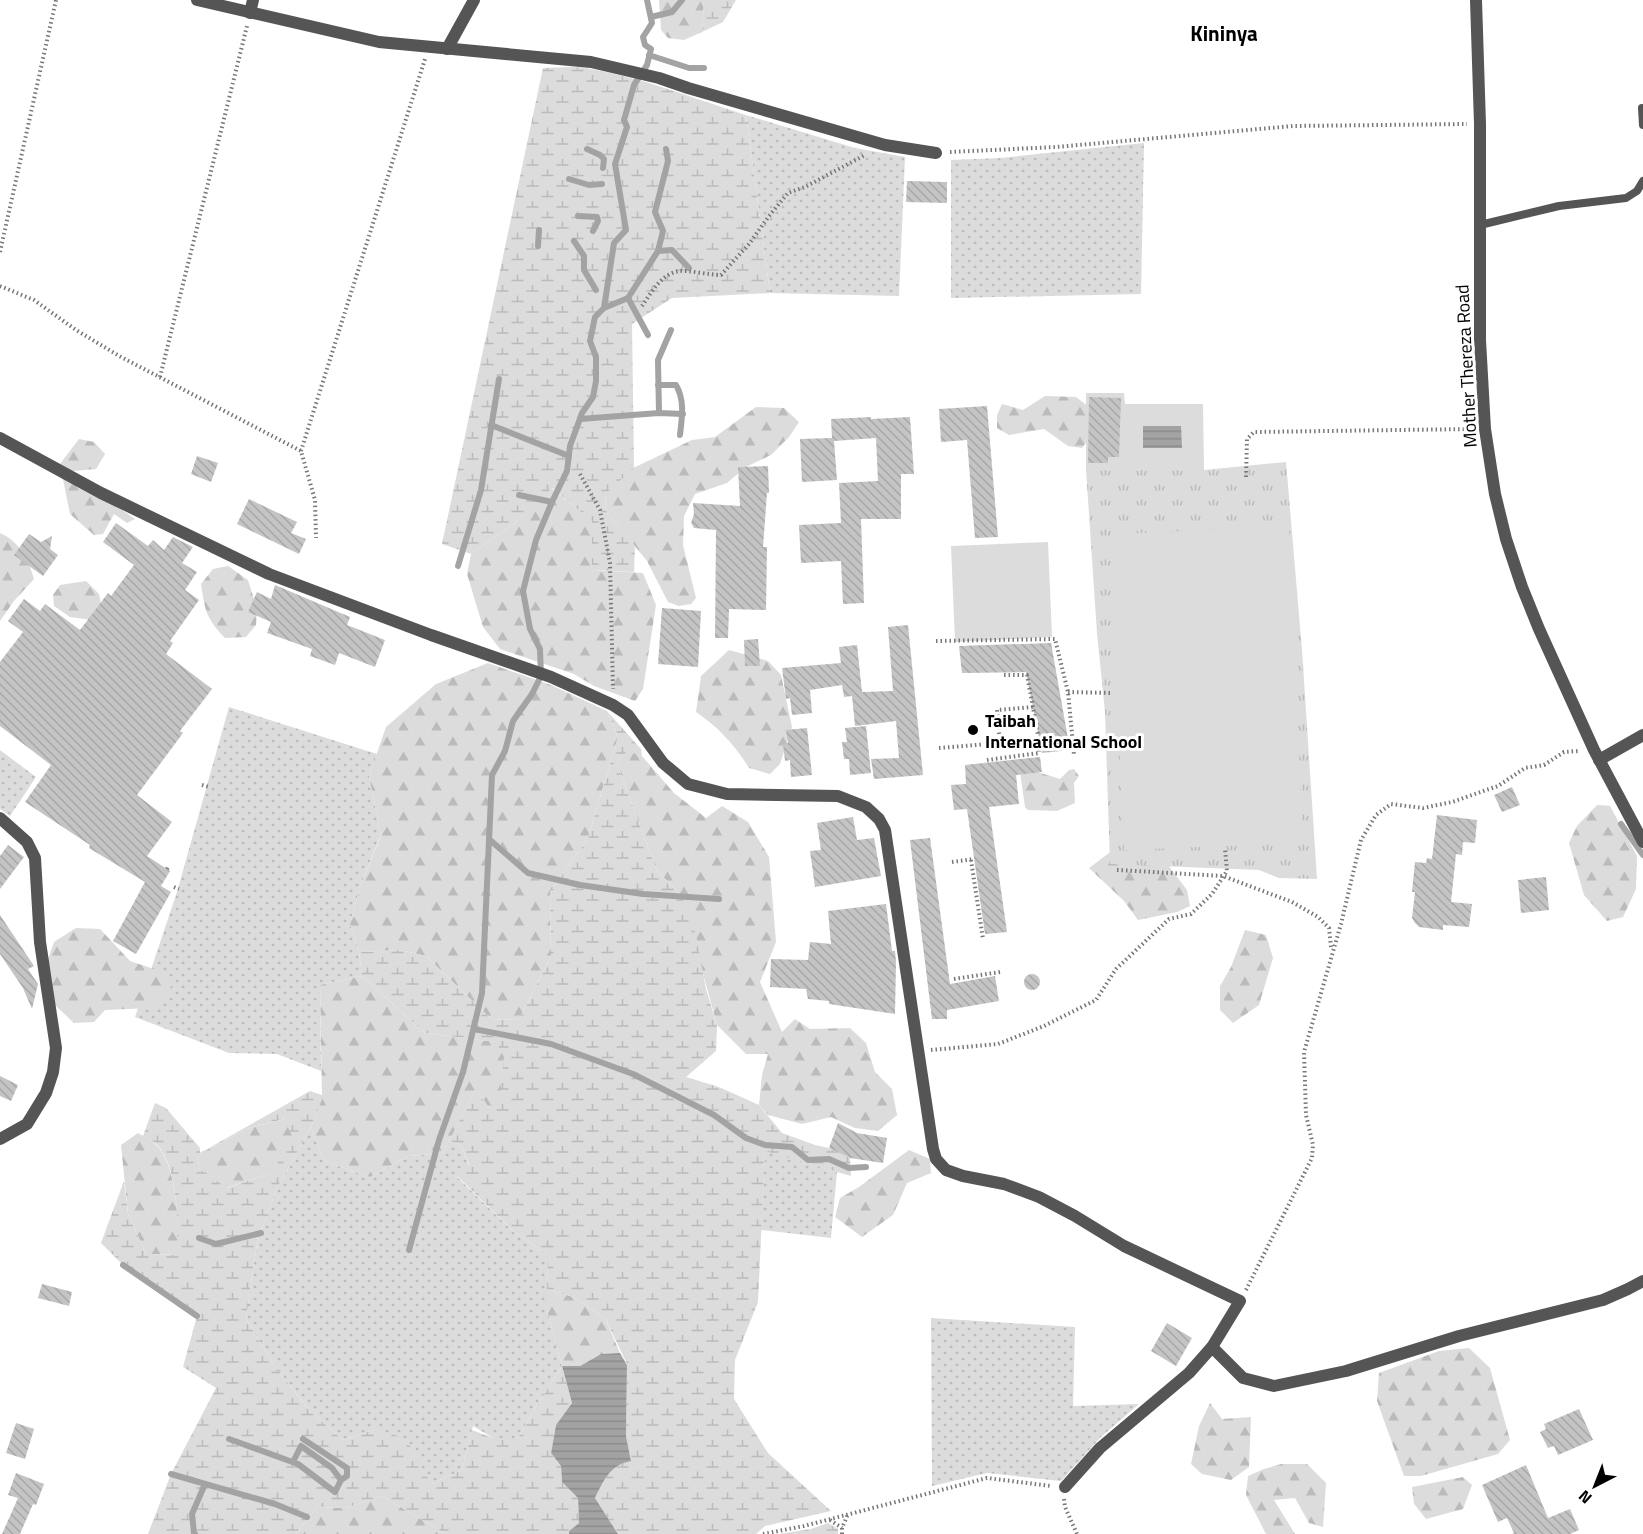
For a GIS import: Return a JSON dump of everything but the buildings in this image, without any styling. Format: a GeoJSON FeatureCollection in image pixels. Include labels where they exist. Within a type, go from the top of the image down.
{"type":"FeatureCollection","features":[{"type":"Feature","properties":{"kind":"street"},"geometry":{"type":"LineString","coordinates":[[197,0],[380,42],[591,62],[659,78],[885,145],[936,153]]}},
{"type":"Feature","properties":{"kind":"street"},"geometry":{"type":"LineString","coordinates":[[250,14],[253,0]]}},
{"type":"Feature","properties":{"kind":"street"},"geometry":{"type":"LineString","coordinates":[[447,49],[474,0]]}},
{"type":"Feature","properties":{"kind":"street","name":"Mother Thereza Road"},"geometry":{"type":"LineString","coordinates":[[1476,0],[1480,340],[1485,429],[1495,494],[1506,540],[1539,629],[1596,755],[1643,842]]}},
{"type":"Feature","properties":{"kind":"street"},"geometry":{"type":"LineString","coordinates":[[0,438],[101,493],[270,574],[431,635],[551,676],[613,705],[628,715],[663,763],[688,784],[727,794],[838,796],[851,799],[866,807],[879,819],[885,830],[936,1159],[946,1170],[963,1176],[1004,1184],[1039,1197],[1075,1215],[1124,1246],[1240,1301],[1212,1347],[1190,1373],[1100,1448],[1065,1487]]}},
{"type":"Feature","properties":{"kind":"street"},"geometry":{"type":"LineString","coordinates":[[1596,755],[1643,735]]}},
{"type":"Feature","properties":{"kind":"street"},"geometry":{"type":"LineString","coordinates":[[0,818],[27,842],[35,858],[40,942],[56,1048],[53,1072],[46,1093],[27,1124],[0,1139]]}},
{"type":"Feature","properties":{"kind":"street"},"geometry":{"type":"LineString","coordinates":[[1212,1347],[1244,1378],[1274,1386],[1346,1371],[1459,1336],[1603,1300],[1643,1281]]}},
{"type":"Feature","properties":{"kind":"lane"},"geometry":{"type":"LineString","coordinates":[[1642,108],[1643,125]]}},
{"type":"Feature","properties":{"kind":"lane"},"geometry":{"type":"LineString","coordinates":[[1480,225],[1566,204],[1626,198],[1637,191],[1643,181]]}},
{"type":"Feature","properties":{"kind":"path"},"geometry":{"type":"LineString","coordinates":[[0,252],[56,0]]}},
{"type":"Feature","properties":{"kind":"path"},"geometry":{"type":"LineString","coordinates":[[160,377],[250,14]]}},
{"type":"Feature","properties":{"kind":"path"},"geometry":{"type":"LineString","coordinates":[[316,538],[315,500],[301,451],[429,47]]}},
{"type":"Feature","properties":{"kind":"path"},"geometry":{"type":"LineString","coordinates":[[936,153],[1056,147],[1293,126],[1479,123]]}},
{"type":"Feature","properties":{"kind":"path"},"geometry":{"type":"LineString","coordinates":[[642,306],[658,283],[679,271],[721,275],[749,244],[788,193],[805,187],[839,167],[885,145]]}},
{"type":"Feature","properties":{"kind":"path"},"geometry":{"type":"LineString","coordinates":[[0,286],[34,300],[76,330],[121,357],[301,451]]}},
{"type":"Feature","properties":{"kind":"path"},"geometry":{"type":"LineString","coordinates":[[1246,477],[1247,440],[1254,432],[1485,429]]}},
{"type":"Feature","properties":{"kind":"path"},"geometry":{"type":"LineString","coordinates":[[580,474],[600,510],[610,563],[613,705]]}},
{"type":"Feature","properties":{"kind":"path"},"geometry":{"type":"LineString","coordinates":[[936,641],[1055,639],[1068,692],[1074,755]]}},
{"type":"Feature","properties":{"kind":"path"},"geometry":{"type":"LineString","coordinates":[[987,759],[1039,753],[1039,740],[1027,675],[1002,675]]}},
{"type":"Feature","properties":{"kind":"path"},"geometry":{"type":"LineString","coordinates":[[1068,692],[1113,693]]}},
{"type":"Feature","properties":{"kind":"path"},"geometry":{"type":"LineString","coordinates":[[1000,743],[997,710],[1033,707]]}},
{"type":"Feature","properties":{"kind":"path"},"geometry":{"type":"LineString","coordinates":[[939,748],[1036,740]]}},
{"type":"Feature","properties":{"kind":"path"},"geometry":{"type":"LineString","coordinates":[[1240,1301],[1312,1158],[1313,1145],[1306,1115],[1304,1052],[1341,924],[1361,840],[1376,815],[1392,804],[1423,808],[1452,802],[1498,786],[1525,768],[1544,765],[1564,752],[1596,755]]}},
{"type":"Feature","properties":{"kind":"path"},"geometry":{"type":"LineString","coordinates":[[202,785],[209,787]]}},
{"type":"Feature","properties":{"kind":"path"},"geometry":{"type":"LineString","coordinates":[[919,1051],[998,1044],[1044,1026],[1095,1000],[1116,969],[1169,919],[1191,914],[1212,894],[1227,871],[1225,849]]}},
{"type":"Feature","properties":{"kind":"path"},"geometry":{"type":"LineString","coordinates":[[951,862],[972,859],[983,939]]}},
{"type":"Feature","properties":{"kind":"path"},"geometry":{"type":"LineString","coordinates":[[1117,870],[1223,876],[1292,902],[1318,917],[1329,928],[1332,951]]}},
{"type":"Feature","properties":{"kind":"path"},"geometry":{"type":"LineString","coordinates":[[954,979],[1000,972]]}},
{"type":"Feature","properties":{"kind":"path"},"geometry":{"type":"LineString","coordinates":[[763,1534],[987,1478],[1065,1487],[1065,1507],[1077,1534]]}},
{"type":"Feature","properties":{"kind":"path"},"geometry":{"type":"LineString","coordinates":[[842,1534],[848,1514]]}},
{"type":"Feature","properties":{"kind":"path"},"geometry":{"type":"LineString","coordinates":[[829,1519],[842,1528]]}},
{"type":"Feature","properties":{"kind":"green space"},"geometry":{"type":"Polygon","coordinates":[[[659,0],[704,0],[702,32],[684,40],[668,38],[661,30],[659,0]]]}},
{"type":"Feature","properties":{"kind":"green space"},"geometry":{"type":"Polygon","coordinates":[[[704,0],[736,0],[723,22],[702,32],[704,0]]]}},
{"type":"Feature","properties":{"kind":"green space"},"geometry":{"type":"Polygon","coordinates":[[[580,67],[606,72],[646,82],[746,115],[770,293],[672,298],[632,324],[634,468],[605,494],[606,511],[635,546],[634,572],[592,570],[592,521],[552,488],[515,523],[471,554],[442,544],[543,68],[580,67]]]}},
{"type":"Feature","properties":{"kind":"green space"},"geometry":{"type":"Polygon","coordinates":[[[746,115],[855,148],[905,157],[899,296],[770,293],[746,115]]]}},
{"type":"Feature","properties":{"kind":"green space"},"geometry":{"type":"Polygon","coordinates":[[[1144,143],[1141,294],[951,298],[951,160],[1000,158],[1144,143]]]}},
{"type":"Feature","properties":{"kind":"green space"},"geometry":{"type":"Polygon","coordinates":[[[1086,393],[1124,393],[1125,404],[1203,404],[1204,470],[1086,470],[1086,393]]]}},
{"type":"Feature","properties":{"kind":"green space"},"geometry":{"type":"Polygon","coordinates":[[[1045,396],[1076,397],[1089,407],[1094,433],[1082,448],[1068,446],[1044,429],[1009,435],[997,428],[997,415],[1002,404],[1023,410],[1045,396]]]}},
{"type":"Feature","properties":{"kind":"green space"},"geometry":{"type":"Polygon","coordinates":[[[756,407],[784,408],[799,422],[789,437],[771,455],[746,467],[727,483],[695,494],[684,516],[683,545],[696,598],[691,604],[679,606],[668,602],[647,561],[606,511],[605,494],[629,470],[692,440],[715,437],[756,407]]]}},
{"type":"Feature","properties":{"kind":"green space"},"geometry":{"type":"Polygon","coordinates":[[[79,439],[94,442],[105,454],[96,469],[73,471],[135,519],[127,523],[114,514],[103,534],[94,535],[70,514],[60,464],[79,439]]]}},
{"type":"Feature","properties":{"kind":"green space"},"geometry":{"type":"Polygon","coordinates":[[[1286,462],[1302,650],[1317,879],[1279,878],[1259,870],[1110,864],[1105,712],[1086,470],[1204,470],[1286,462]]]}},
{"type":"Feature","properties":{"kind":"green space"},"geometry":{"type":"Polygon","coordinates":[[[551,488],[593,521],[592,570],[643,573],[656,605],[643,689],[635,701],[594,686],[574,674],[500,649],[483,627],[467,574],[471,554],[515,523],[551,488]]]}},
{"type":"Feature","properties":{"kind":"green space"},"geometry":{"type":"Polygon","coordinates":[[[1289,527],[1303,843],[1124,850],[1110,534],[1289,527]]]}},
{"type":"Feature","properties":{"kind":"green space"},"geometry":{"type":"Polygon","coordinates":[[[0,533],[18,546],[34,579],[0,621],[0,533]]]}},
{"type":"Feature","properties":{"kind":"green space"},"geometry":{"type":"Polygon","coordinates":[[[1048,542],[1052,637],[955,642],[951,546],[1048,542]]]}},
{"type":"Feature","properties":{"kind":"green space"},"geometry":{"type":"Polygon","coordinates":[[[228,566],[248,580],[257,609],[256,625],[246,637],[225,638],[210,619],[205,608],[201,584],[213,569],[228,566]]]}},
{"type":"Feature","properties":{"kind":"green space"},"geometry":{"type":"Polygon","coordinates":[[[86,581],[99,594],[102,609],[92,620],[70,617],[54,606],[53,595],[60,585],[86,581]]]}},
{"type":"Feature","properties":{"kind":"green space"},"geometry":{"type":"Polygon","coordinates":[[[729,650],[768,661],[781,675],[792,727],[780,764],[770,774],[749,768],[726,737],[696,712],[701,676],[729,650]]]}},
{"type":"Feature","properties":{"kind":"green space"},"geometry":{"type":"Polygon","coordinates":[[[488,663],[551,685],[607,711],[618,737],[588,838],[550,892],[551,956],[519,1020],[491,1019],[426,956],[400,950],[359,952],[350,924],[360,886],[381,836],[369,776],[386,727],[436,684],[488,663]]]}},
{"type":"Feature","properties":{"kind":"green space"},"geometry":{"type":"Polygon","coordinates":[[[229,707],[377,754],[369,776],[381,835],[360,886],[350,924],[359,952],[362,976],[320,985],[321,1071],[277,1054],[229,1053],[135,1017],[177,892],[229,707]]]}},
{"type":"Feature","properties":{"kind":"green space"},"geometry":{"type":"Polygon","coordinates":[[[607,711],[641,749],[642,756],[627,751],[617,763],[657,871],[682,896],[696,935],[706,989],[717,1025],[716,1051],[686,1077],[719,1087],[759,1105],[782,1133],[829,1148],[850,1158],[851,1176],[765,1151],[758,1302],[735,1360],[734,1399],[768,1453],[831,1511],[765,1526],[756,1534],[618,1534],[595,1498],[613,1470],[631,1460],[626,1436],[627,1364],[605,1318],[573,1297],[547,1289],[548,1255],[514,1232],[457,1176],[469,1165],[461,1145],[449,1141],[476,1089],[489,1108],[499,1105],[504,1057],[496,1042],[425,1033],[362,976],[359,952],[400,950],[426,956],[491,1019],[519,1020],[551,956],[550,892],[588,838],[618,737],[607,711]]]}},
{"type":"Feature","properties":{"kind":"green space"},"geometry":{"type":"Polygon","coordinates":[[[0,750],[36,777],[10,816],[0,809],[0,750]]]}},
{"type":"Feature","properties":{"kind":"green space"},"geometry":{"type":"Polygon","coordinates":[[[627,750],[642,756],[674,793],[706,818],[722,806],[748,822],[769,857],[776,942],[760,982],[782,1032],[795,1019],[810,1029],[850,1028],[866,1043],[875,1072],[892,1089],[897,1115],[878,1131],[855,1128],[831,1117],[802,1124],[768,1115],[759,1105],[762,1075],[768,1054],[746,1054],[717,1025],[682,896],[657,871],[617,763],[627,750]]]}},
{"type":"Feature","properties":{"kind":"green space"},"geometry":{"type":"Polygon","coordinates":[[[1025,768],[1060,779],[1069,770],[1074,769],[1079,776],[1074,783],[1075,803],[1057,811],[1028,810],[1025,807],[1020,772],[1025,768]]]}},
{"type":"Feature","properties":{"kind":"green space"},"geometry":{"type":"Polygon","coordinates":[[[1597,805],[1610,806],[1637,856],[1636,889],[1623,917],[1607,921],[1584,895],[1569,843],[1577,826],[1597,805]]]}},
{"type":"Feature","properties":{"kind":"green space"},"geometry":{"type":"Polygon","coordinates":[[[1113,850],[1168,865],[1187,890],[1190,906],[1177,912],[1138,920],[1124,901],[1089,868],[1113,850]]]}},
{"type":"Feature","properties":{"kind":"green space"},"geometry":{"type":"Polygon","coordinates":[[[76,928],[100,929],[130,961],[166,973],[172,983],[166,1002],[151,1008],[105,1010],[94,1022],[74,1023],[55,1005],[46,965],[54,942],[76,928]]]}},
{"type":"Feature","properties":{"kind":"green space"},"geometry":{"type":"Polygon","coordinates":[[[1245,930],[1266,935],[1273,958],[1259,1005],[1233,1023],[1220,1010],[1220,986],[1231,967],[1245,930]]]}},
{"type":"Feature","properties":{"kind":"green space"},"geometry":{"type":"Polygon","coordinates":[[[362,976],[425,1033],[497,1042],[520,1078],[515,1105],[489,1108],[476,1089],[443,1153],[408,1156],[370,1177],[324,1161],[311,1127],[322,1098],[320,985],[362,976]]]}},
{"type":"Feature","properties":{"kind":"green space"},"geometry":{"type":"Polygon","coordinates":[[[310,1091],[322,1095],[311,1127],[276,1190],[257,1243],[246,1319],[274,1365],[309,1410],[343,1440],[377,1429],[406,1439],[431,1484],[462,1470],[472,1430],[493,1438],[518,1438],[562,1366],[572,1403],[556,1425],[551,1453],[561,1466],[562,1482],[578,1498],[579,1523],[569,1531],[569,1534],[446,1534],[382,1496],[346,1508],[317,1507],[296,1534],[148,1534],[171,1474],[216,1388],[183,1367],[197,1316],[123,1265],[101,1243],[124,1181],[128,1214],[146,1254],[177,1255],[178,1228],[173,1180],[163,1152],[155,1143],[143,1136],[155,1103],[166,1108],[200,1148],[200,1153],[310,1091]],[[284,1119],[249,1128],[199,1154],[198,1168],[227,1188],[271,1173],[293,1138],[284,1119]]]}},
{"type":"Feature","properties":{"kind":"green space"},"geometry":{"type":"Polygon","coordinates":[[[285,1119],[294,1138],[271,1173],[226,1188],[198,1168],[199,1154],[249,1128],[285,1119]]]}},
{"type":"Feature","properties":{"kind":"green space"},"geometry":{"type":"Polygon","coordinates":[[[311,1127],[324,1161],[370,1177],[408,1156],[443,1153],[449,1141],[461,1145],[469,1166],[457,1177],[514,1232],[548,1255],[547,1310],[562,1366],[518,1438],[493,1438],[473,1426],[462,1470],[431,1484],[377,1429],[343,1440],[309,1410],[274,1365],[246,1319],[257,1243],[276,1190],[311,1127]]]}},
{"type":"Feature","properties":{"kind":"green space"},"geometry":{"type":"Polygon","coordinates":[[[138,1133],[154,1143],[162,1152],[168,1165],[175,1196],[178,1255],[146,1254],[128,1214],[121,1145],[138,1133]]]}},
{"type":"Feature","properties":{"kind":"green space"},"geometry":{"type":"Polygon","coordinates":[[[765,1150],[837,1172],[831,1238],[761,1230],[765,1150]]]}},
{"type":"Feature","properties":{"kind":"green space"},"geometry":{"type":"Polygon","coordinates":[[[909,1150],[930,1159],[931,1173],[907,1183],[893,1215],[862,1237],[835,1217],[840,1198],[859,1187],[909,1150]]]}},
{"type":"Feature","properties":{"kind":"green space"},"geometry":{"type":"Polygon","coordinates":[[[547,1289],[573,1297],[605,1318],[620,1353],[601,1354],[580,1366],[562,1366],[547,1310],[547,1289]]]}},
{"type":"Feature","properties":{"kind":"green space"},"geometry":{"type":"Polygon","coordinates":[[[931,1318],[1075,1327],[1073,1406],[1139,1404],[1100,1438],[1061,1481],[987,1473],[932,1486],[931,1318]]]}},
{"type":"Feature","properties":{"kind":"green space"},"geometry":{"type":"Polygon","coordinates":[[[1469,1348],[1490,1368],[1510,1440],[1498,1454],[1421,1476],[1404,1476],[1377,1401],[1379,1373],[1439,1351],[1469,1348]]]}},
{"type":"Feature","properties":{"kind":"green space"},"geometry":{"type":"Polygon","coordinates":[[[1210,1403],[1222,1419],[1251,1417],[1249,1467],[1231,1480],[1202,1474],[1191,1464],[1199,1426],[1210,1403]]]}},
{"type":"Feature","properties":{"kind":"green space"},"geometry":{"type":"Polygon","coordinates":[[[1281,1464],[1307,1464],[1326,1483],[1323,1527],[1309,1523],[1295,1498],[1274,1500],[1295,1534],[1266,1534],[1246,1495],[1248,1476],[1281,1464]]]}},
{"type":"Feature","properties":{"kind":"green space"},"geometry":{"type":"Polygon","coordinates":[[[1463,1477],[1472,1485],[1463,1509],[1426,1519],[1414,1504],[1412,1487],[1463,1477]]]}},
{"type":"Feature","properties":{"kind":"green space"},"geometry":{"type":"Polygon","coordinates":[[[382,1496],[446,1534],[296,1534],[317,1507],[346,1508],[382,1496]]]}},
{"type":"Feature","properties":{"kind":"green space"},"geometry":{"type":"Polygon","coordinates":[[[828,1523],[838,1529],[838,1534],[779,1534],[811,1529],[828,1523]]]}},
{"type":"Feature","properties":{"kind":"shaded area"},"geometry":{"type":"Polygon","coordinates":[[[1143,426],[1181,426],[1182,448],[1143,448],[1143,426]]]}},
{"type":"Feature","properties":{"kind":"shaded area"},"geometry":{"type":"Polygon","coordinates":[[[620,1353],[627,1365],[626,1436],[631,1461],[613,1470],[605,1479],[595,1498],[618,1534],[569,1534],[569,1531],[579,1523],[578,1498],[562,1482],[561,1466],[551,1453],[556,1425],[572,1403],[562,1366],[580,1366],[601,1354],[620,1353]]]}},
{"type":"Feature","properties":{"kind":"waterway"},"geometry":{"type":"LineString","coordinates":[[409,1250],[439,1140],[463,1072],[482,993],[492,775],[505,751],[513,721],[532,694],[541,676],[540,649],[530,629],[523,591],[536,540],[567,471],[570,446],[582,413],[593,397],[596,357],[590,341],[595,317],[604,308],[614,243],[626,230],[615,164],[627,127],[624,120],[634,85],[647,65],[651,49],[645,45],[643,37],[652,23],[647,0]]}},
{"type":"Feature","properties":{"kind":"waterway"},"geometry":{"type":"LineString","coordinates":[[651,17],[672,12],[682,0]]}},
{"type":"Feature","properties":{"kind":"waterway"},"geometry":{"type":"LineString","coordinates":[[649,55],[689,68],[704,68]]}},
{"type":"Feature","properties":{"kind":"waterway"},"geometry":{"type":"LineString","coordinates":[[587,149],[604,159],[603,168]]}},
{"type":"Feature","properties":{"kind":"waterway"},"geometry":{"type":"LineString","coordinates":[[658,251],[663,231],[655,212],[668,161],[666,149]]}},
{"type":"Feature","properties":{"kind":"waterway"},"geometry":{"type":"LineString","coordinates":[[569,179],[589,185],[602,184]]}},
{"type":"Feature","properties":{"kind":"waterway"},"geometry":{"type":"LineString","coordinates":[[578,216],[597,217],[598,221],[593,231]]}},
{"type":"Feature","properties":{"kind":"waterway"},"geometry":{"type":"LineString","coordinates":[[538,246],[539,230]]}},
{"type":"Feature","properties":{"kind":"waterway"},"geometry":{"type":"LineString","coordinates":[[574,241],[584,256],[584,270],[596,290]]}},
{"type":"Feature","properties":{"kind":"waterway"},"geometry":{"type":"LineString","coordinates":[[604,308],[628,298],[658,251],[672,250],[689,268]]}},
{"type":"Feature","properties":{"kind":"waterway"},"geometry":{"type":"LineString","coordinates":[[628,298],[648,335]]}},
{"type":"Feature","properties":{"kind":"waterway"},"geometry":{"type":"LineString","coordinates":[[659,413],[658,360],[671,330]]}},
{"type":"Feature","properties":{"kind":"waterway"},"geometry":{"type":"LineString","coordinates":[[458,566],[481,490],[499,379]]}},
{"type":"Feature","properties":{"kind":"waterway"},"geometry":{"type":"LineString","coordinates":[[658,385],[676,385],[679,391],[682,409],[680,435]]}},
{"type":"Feature","properties":{"kind":"waterway"},"geometry":{"type":"LineString","coordinates":[[580,419],[659,413],[683,414]]}},
{"type":"Feature","properties":{"kind":"waterway"},"geometry":{"type":"LineString","coordinates":[[491,425],[569,456]]}},
{"type":"Feature","properties":{"kind":"waterway"},"geometry":{"type":"LineString","coordinates":[[519,495],[552,502]]}},
{"type":"Feature","properties":{"kind":"waterway"},"geometry":{"type":"LineString","coordinates":[[1621,824],[1643,855]]}},
{"type":"Feature","properties":{"kind":"waterway"},"geometry":{"type":"LineString","coordinates":[[490,840],[528,873],[580,885],[643,894],[719,899]]}},
{"type":"Feature","properties":{"kind":"waterway"},"geometry":{"type":"LineString","coordinates":[[474,1029],[551,1044],[633,1074],[714,1115],[746,1138],[765,1145],[792,1147],[808,1160],[829,1159],[849,1168],[866,1167]]}},
{"type":"Feature","properties":{"kind":"waterway"},"geometry":{"type":"LineString","coordinates":[[199,1238],[216,1244],[261,1233]]}},
{"type":"Feature","properties":{"kind":"waterway"},"geometry":{"type":"LineString","coordinates":[[123,1265],[197,1316]]}},
{"type":"Feature","properties":{"kind":"waterway"},"geometry":{"type":"LineString","coordinates":[[229,1439],[298,1464],[335,1492],[341,1480],[347,1476],[347,1468],[303,1439]]}},
{"type":"Feature","properties":{"kind":"waterway"},"geometry":{"type":"LineString","coordinates":[[293,1462],[301,1446],[332,1468],[341,1480]]}},
{"type":"Feature","properties":{"kind":"waterway"},"geometry":{"type":"LineString","coordinates":[[171,1474],[275,1504],[307,1517]]}},
{"type":"Feature","properties":{"kind":"waterway"},"geometry":{"type":"LineString","coordinates":[[195,1534],[192,1514],[205,1484]]}},
{"type":"Feature","properties":{"kind":"place","name":"Taibah International School"},"geometry":{"type":"Point","coordinates":[973,730]}},
{"type":"Feature","properties":{"kind":"district","name":"Kininya"},"geometry":{"type":"Point","coordinates":[1224,33]}}]}
